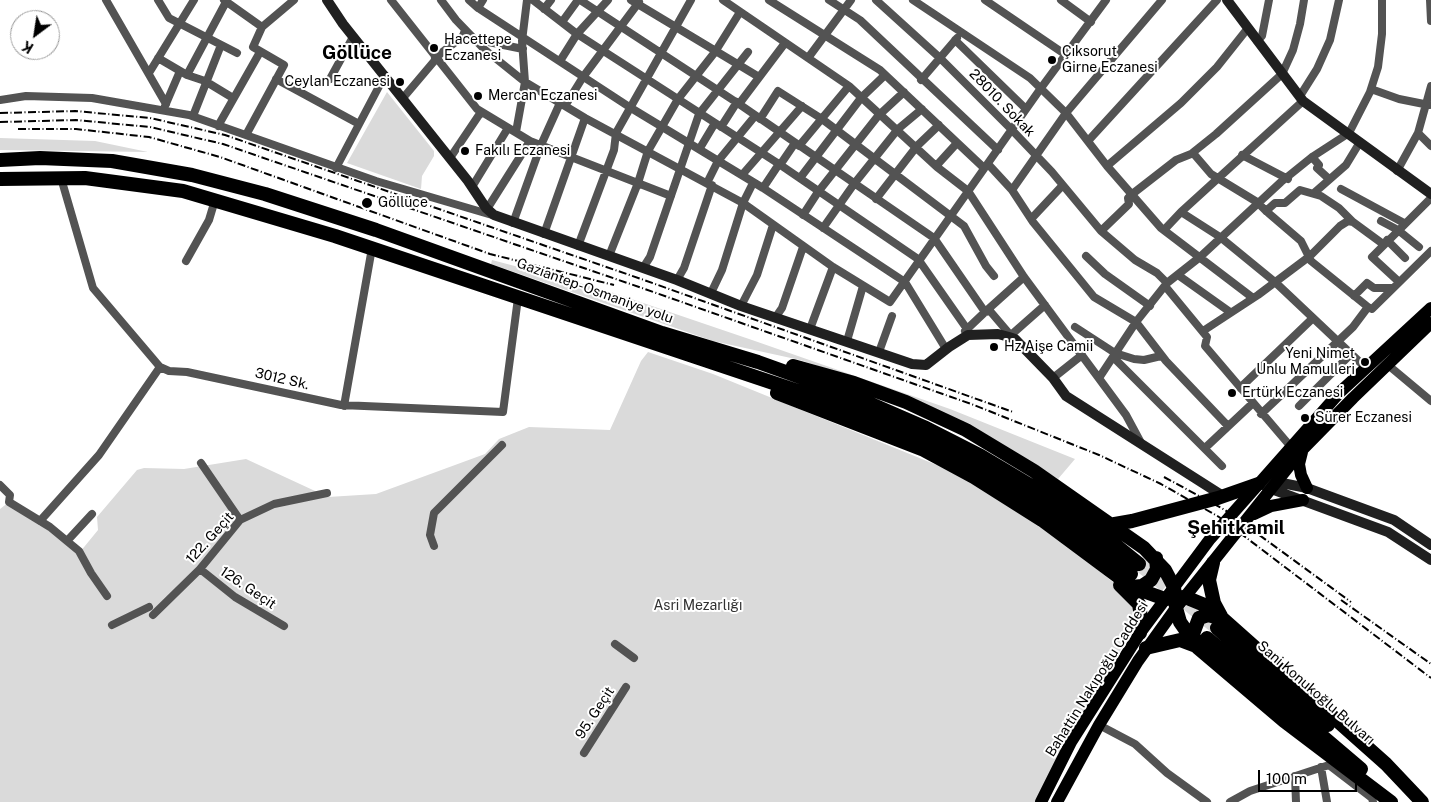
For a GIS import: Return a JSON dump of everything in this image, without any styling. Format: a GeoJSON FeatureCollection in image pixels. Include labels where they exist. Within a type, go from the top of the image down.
{"type":"FeatureCollection","features":[{"type":"Feature","properties":{"kind":"highway","name":"Gaziantep-Osmaniye yolu"},"geometry":{"type":"LineString","coordinates":[[0,160],[40,158],[112,161],[192,175],[265,194],[376,230],[662,333],[758,362],[850,395],[926,428],[982,456],[1043,494],[1104,535],[1134,575]]}},
{"type":"Feature","properties":{"kind":"highway","name":"Gaziantep-Osmaniye yolu"},"geometry":{"type":"LineString","coordinates":[[0,179],[85,178],[183,190],[372,248],[848,408],[926,440],[976,465],[1040,503],[1099,546],[1134,575]]}},
{"type":"Feature","properties":{"kind":"highway"},"geometry":{"type":"LineString","coordinates":[[662,333],[854,383],[906,402],[966,430],[1034,471],[1156,558],[1166,570],[1180,622],[1211,633],[1386,764],[1422,802]]}},
{"type":"Feature","properties":{"kind":"highway"},"geometry":{"type":"LineString","coordinates":[[702,359],[780,395],[868,427],[924,450],[974,477],[1042,520],[1106,569],[1139,604],[1141,617],[1140,633]]}},
{"type":"Feature","properties":{"kind":"highway"},"geometry":{"type":"LineString","coordinates":[[1109,525],[1221,497],[1258,484]]}},
{"type":"Feature","properties":{"kind":"highway"},"geometry":{"type":"LineString","coordinates":[[1134,575],[1142,586],[1151,580],[1157,569],[1156,558]]}},
{"type":"Feature","properties":{"kind":"highway"},"geometry":{"type":"LineString","coordinates":[[1211,633],[1212,593],[1210,580],[1213,563]]}},
{"type":"Feature","properties":{"kind":"highway"},"geometry":{"type":"LineString","coordinates":[[1106,569],[1134,575],[1175,598],[1202,604],[1211,633],[1284,720],[1391,802]]}},
{"type":"Feature","properties":{"kind":"highway"},"geometry":{"type":"LineString","coordinates":[[1146,648],[1211,633]]}},
{"type":"Feature","properties":{"kind":"highway","name":"Sani Konukoğlu Bulvarı"},"geometry":{"type":"LineString","coordinates":[[1211,633],[1417,802]]}},
{"type":"Feature","properties":{"kind":"main road"},"geometry":{"type":"LineString","coordinates":[[1175,598],[1213,563],[1224,550],[1274,485],[1297,449],[1365,367],[1431,308]]}},
{"type":"Feature","properties":{"kind":"main road"},"geometry":{"type":"LineString","coordinates":[[1175,598],[1210,539],[1258,484],[1431,323]]}},
{"type":"Feature","properties":{"kind":"main road"},"geometry":{"type":"LineString","coordinates":[[1252,515],[1305,494],[1297,449]]}},
{"type":"Feature","properties":{"kind":"main road","name":"Bahattin Nakıpoğlu Caddesi"},"geometry":{"type":"LineString","coordinates":[[1040,802],[1071,742],[1140,633],[1175,598]]}},
{"type":"Feature","properties":{"kind":"main road","name":"Bahattin Nakıpoğlu Caddesi"},"geometry":{"type":"LineString","coordinates":[[1058,802],[1099,725],[1175,598]]}},
{"type":"Feature","properties":{"kind":"street"},"geometry":{"type":"LineString","coordinates":[[106,0],[149,72],[165,107]]}},
{"type":"Feature","properties":{"kind":"street"},"geometry":{"type":"LineString","coordinates":[[158,0],[170,18],[178,24],[237,53]]}},
{"type":"Feature","properties":{"kind":"street"},"geometry":{"type":"LineString","coordinates":[[149,72],[194,0]]}},
{"type":"Feature","properties":{"kind":"street"},"geometry":{"type":"LineString","coordinates":[[246,135],[284,65],[253,47],[262,27],[294,0]]}},
{"type":"Feature","properties":{"kind":"street"},"geometry":{"type":"LineString","coordinates":[[327,0],[491,212]]}},
{"type":"Feature","properties":{"kind":"street"},"geometry":{"type":"LineString","coordinates":[[391,0],[481,112],[541,145],[671,196]]}},
{"type":"Feature","properties":{"kind":"street"},"geometry":{"type":"LineString","coordinates":[[441,0],[474,40],[524,82],[585,118],[743,203],[803,247],[890,302],[918,259],[1106,0]]}},
{"type":"Feature","properties":{"kind":"street"},"geometry":{"type":"LineString","coordinates":[[469,0],[478,8],[631,108],[700,148],[752,183],[763,188],[904,282],[947,348]]}},
{"type":"Feature","properties":{"kind":"street"},"geometry":{"type":"LineString","coordinates":[[478,8],[483,0]]}},
{"type":"Feature","properties":{"kind":"street"},"geometry":{"type":"LineString","coordinates":[[472,187],[512,130],[524,82],[523,36],[527,0]]}},
{"type":"Feature","properties":{"kind":"street"},"geometry":{"type":"LineString","coordinates":[[532,0],[577,34],[779,164],[837,206],[918,259],[967,329]]}},
{"type":"Feature","properties":{"kind":"street"},"geometry":{"type":"LineString","coordinates":[[544,8],[550,0]]}},
{"type":"Feature","properties":{"kind":"street"},"geometry":{"type":"LineString","coordinates":[[562,22],[579,0],[738,103],[934,238],[985,312]]}},
{"type":"Feature","properties":{"kind":"street"},"geometry":{"type":"LineString","coordinates":[[560,61],[577,34],[608,0]]}},
{"type":"Feature","properties":{"kind":"street"},"geometry":{"type":"LineString","coordinates":[[578,246],[614,150],[616,133],[662,55],[691,0]]}},
{"type":"Feature","properties":{"kind":"street"},"geometry":{"type":"LineString","coordinates":[[769,0],[885,74],[957,143],[1012,190],[1094,297],[1136,322],[1161,356],[1228,426]]}},
{"type":"Feature","properties":{"kind":"street"},"geometry":{"type":"LineString","coordinates":[[829,0],[860,20],[921,80],[998,150]]}},
{"type":"Feature","properties":{"kind":"street"},"geometry":{"type":"LineString","coordinates":[[808,58],[851,0]]}},
{"type":"Feature","properties":{"kind":"street","name":"28010. Sokak"},"geometry":{"type":"LineString","coordinates":[[876,0],[940,58],[1012,130],[1101,231],[1135,260],[1157,273],[1203,331]]}},
{"type":"Feature","properties":{"kind":"street"},"geometry":{"type":"LineString","coordinates":[[912,0],[993,52],[1041,88],[1066,112],[1131,195],[1164,230],[1253,298]]}},
{"type":"Feature","properties":{"kind":"street"},"geometry":{"type":"LineString","coordinates":[[985,0],[1066,55]]}},
{"type":"Feature","properties":{"kind":"street"},"geometry":{"type":"LineString","coordinates":[[1061,0],[1091,22]]}},
{"type":"Feature","properties":{"kind":"street"},"geometry":{"type":"LineString","coordinates":[[1012,190],[1066,112],[1162,0]]}},
{"type":"Feature","properties":{"kind":"street"},"geometry":{"type":"LineString","coordinates":[[1088,141],[1217,0]]}},
{"type":"Feature","properties":{"kind":"street"},"geometry":{"type":"LineString","coordinates":[[1227,0],[1302,99],[1397,171],[1431,194]]}},
{"type":"Feature","properties":{"kind":"street"},"geometry":{"type":"LineString","coordinates":[[1257,41],[1264,31],[1269,0]]}},
{"type":"Feature","properties":{"kind":"street"},"geometry":{"type":"LineString","coordinates":[[1101,231],[1129,204],[1128,198],[1131,195],[1176,160],[1193,152],[1282,74],[1295,41],[1304,0]]}},
{"type":"Feature","properties":{"kind":"street"},"geometry":{"type":"LineString","coordinates":[[1164,230],[1302,99],[1330,40],[1339,0]]}},
{"type":"Feature","properties":{"kind":"street"},"geometry":{"type":"LineString","coordinates":[[1099,378],[1136,322],[1166,284],[1200,257],[1257,202],[1288,179],[1312,157],[1349,133],[1371,89],[1378,67],[1382,34],[1382,0]]}},
{"type":"Feature","properties":{"kind":"street"},"geometry":{"type":"LineString","coordinates":[[1430,0],[1431,20]]}},
{"type":"Feature","properties":{"kind":"street"},"geometry":{"type":"LineString","coordinates":[[165,107],[184,73],[207,39],[226,1],[262,27]]}},
{"type":"Feature","properties":{"kind":"street"},"geometry":{"type":"LineString","coordinates":[[513,223],[541,145],[562,105],[620,28],[636,1],[676,29],[759,78]]}},
{"type":"Feature","properties":{"kind":"street"},"geometry":{"type":"LineString","coordinates":[[728,2],[850,86],[936,165],[968,191],[1024,277],[1126,415],[1140,441]]}},
{"type":"Feature","properties":{"kind":"street"},"geometry":{"type":"LineString","coordinates":[[609,256],[638,183],[648,151],[678,100],[715,52],[740,12]]}},
{"type":"Feature","properties":{"kind":"street"},"geometry":{"type":"LineString","coordinates":[[1107,166],[1188,96],[1217,67],[1248,28]]}},
{"type":"Feature","properties":{"kind":"street"},"geometry":{"type":"LineString","coordinates":[[403,98],[436,58],[463,36],[465,30]]}},
{"type":"Feature","properties":{"kind":"street"},"geometry":{"type":"LineString","coordinates":[[921,80],[962,32]]}},
{"type":"Feature","properties":{"kind":"street"},"geometry":{"type":"LineString","coordinates":[[330,79],[354,37]]}},
{"type":"Feature","properties":{"kind":"street"},"geometry":{"type":"LineString","coordinates":[[474,40],[523,49]]}},
{"type":"Feature","properties":{"kind":"street"},"geometry":{"type":"LineString","coordinates":[[955,40],[1026,109]]}},
{"type":"Feature","properties":{"kind":"street"},"geometry":{"type":"LineString","coordinates":[[700,148],[786,43]]}},
{"type":"Feature","properties":{"kind":"street"},"geometry":{"type":"LineString","coordinates":[[193,116],[205,81],[221,45]]}},
{"type":"Feature","properties":{"kind":"street"},"geometry":{"type":"LineString","coordinates":[[218,126],[260,52]]}},
{"type":"Feature","properties":{"kind":"street"},"geometry":{"type":"LineString","coordinates":[[643,268],[650,257],[679,167],[699,114],[748,52]]}},
{"type":"Feature","properties":{"kind":"street"},"geometry":{"type":"LineString","coordinates":[[158,58],[184,73],[205,81],[233,98]]}},
{"type":"Feature","properties":{"kind":"street"},"geometry":{"type":"LineString","coordinates":[[800,178],[862,97],[885,74]]}},
{"type":"Feature","properties":{"kind":"street"},"geometry":{"type":"LineString","coordinates":[[336,168],[385,75]]}},
{"type":"Feature","properties":{"kind":"street"},"geometry":{"type":"LineString","coordinates":[[276,79],[359,124]]}},
{"type":"Feature","properties":{"kind":"street"},"geometry":{"type":"LineString","coordinates":[[763,188],[779,164],[822,119],[850,86]]}},
{"type":"Feature","properties":{"kind":"street"},"geometry":{"type":"LineString","coordinates":[[1397,171],[1418,134],[1429,105],[1431,86]]}},
{"type":"Feature","properties":{"kind":"street"},"geometry":{"type":"LineString","coordinates":[[1371,89],[1399,99],[1429,105]]}},
{"type":"Feature","properties":{"kind":"street"},"geometry":{"type":"LineString","coordinates":[[677,280],[684,268],[709,184],[718,161],[778,91],[836,129],[964,226],[986,266],[994,276]]}},
{"type":"Feature","properties":{"kind":"street"},"geometry":{"type":"LineString","coordinates":[[803,215],[818,192],[880,114],[904,92]]}},
{"type":"Feature","properties":{"kind":"street"},"geometry":{"type":"LineString","coordinates":[[0,100],[26,96],[70,96],[165,107],[336,168],[491,212],[513,223],[711,292],[741,306],[920,366],[926,365],[947,348],[1024,277]]}},
{"type":"Feature","properties":{"kind":"street"},"geometry":{"type":"LineString","coordinates":[[742,176],[760,152],[802,106]]}},
{"type":"Feature","properties":{"kind":"street"},"geometry":{"type":"LineString","coordinates":[[823,228],[837,206],[898,129],[922,109]]}},
{"type":"Feature","properties":{"kind":"street"},"geometry":{"type":"LineString","coordinates":[[450,158],[481,112]]}},
{"type":"Feature","properties":{"kind":"street"},"geometry":{"type":"LineString","coordinates":[[544,234],[585,118]]}},
{"type":"Feature","properties":{"kind":"street"},"geometry":{"type":"LineString","coordinates":[[876,199],[917,146],[939,125]]}},
{"type":"Feature","properties":{"kind":"street"},"geometry":{"type":"LineString","coordinates":[[1418,134],[1431,146]]}},
{"type":"Feature","properties":{"kind":"street"},"geometry":{"type":"LineString","coordinates":[[491,212],[530,140]]}},
{"type":"Feature","properties":{"kind":"street"},"geometry":{"type":"LineString","coordinates":[[1314,193],[1346,166],[1360,142]]}},
{"type":"Feature","properties":{"kind":"street"},"geometry":{"type":"LineString","coordinates":[[936,165],[957,143]]}},
{"type":"Feature","properties":{"kind":"street"},"geometry":{"type":"LineString","coordinates":[[1193,152],[1211,174],[1257,202],[1301,242],[1311,261],[1372,309],[1398,281],[1431,251]]}},
{"type":"Feature","properties":{"kind":"street"},"geometry":{"type":"LineString","coordinates":[[1242,155],[1288,179]]}},
{"type":"Feature","properties":{"kind":"street"},"geometry":{"type":"LineString","coordinates":[[1312,157],[1319,165],[1317,168],[1329,179]]}},
{"type":"Feature","properties":{"kind":"street"},"geometry":{"type":"LineString","coordinates":[[40,521],[99,456],[160,367],[93,288],[62,178]]}},
{"type":"Feature","properties":{"kind":"street"},"geometry":{"type":"LineString","coordinates":[[711,292],[722,270],[743,203],[752,183]]}},
{"type":"Feature","properties":{"kind":"street"},"geometry":{"type":"LineString","coordinates":[[1032,218],[1062,186]]}},
{"type":"Feature","properties":{"kind":"street"},"geometry":{"type":"LineString","coordinates":[[1341,189],[1404,223]]}},
{"type":"Feature","properties":{"kind":"street"},"geometry":{"type":"LineString","coordinates":[[1266,211],[1275,203],[1285,203],[1300,190],[1314,193],[1339,208],[1353,222],[1385,242],[1405,258]]}},
{"type":"Feature","properties":{"kind":"street"},"geometry":{"type":"LineString","coordinates":[[1398,281],[1372,257],[1431,198]]}},
{"type":"Feature","properties":{"kind":"street"},"geometry":{"type":"LineString","coordinates":[[186,261],[209,220],[216,200]]}},
{"type":"Feature","properties":{"kind":"street"},"geometry":{"type":"LineString","coordinates":[[1181,212],[1220,237],[1275,282],[1365,367]]}},
{"type":"Feature","properties":{"kind":"street"},"geometry":{"type":"LineString","coordinates":[[1297,449],[1261,414],[1205,346],[1207,337],[1203,331],[1253,298],[1310,256],[1340,226],[1348,221],[1353,222]]}},
{"type":"Feature","properties":{"kind":"street"},"geometry":{"type":"LineString","coordinates":[[1381,221],[1398,230],[1419,247]]}},
{"type":"Feature","properties":{"kind":"street"},"geometry":{"type":"LineString","coordinates":[[741,306],[757,275],[773,225]]}},
{"type":"Feature","properties":{"kind":"street"},"geometry":{"type":"LineString","coordinates":[[775,318],[782,308],[803,247]]}},
{"type":"Feature","properties":{"kind":"street"},"geometry":{"type":"LineString","coordinates":[[344,406],[372,248]]}},
{"type":"Feature","properties":{"kind":"street"},"geometry":{"type":"LineString","coordinates":[[1086,256],[1105,274],[1150,306]]}},
{"type":"Feature","properties":{"kind":"street"},"geometry":{"type":"LineString","coordinates":[[810,329],[833,267]]}},
{"type":"Feature","properties":{"kind":"street"},"geometry":{"type":"LineString","coordinates":[[1178,275],[1230,312]]}},
{"type":"Feature","properties":{"kind":"street"},"geometry":{"type":"LineString","coordinates":[[1354,296],[1367,283],[1374,288],[1391,288]]}},
{"type":"Feature","properties":{"kind":"street"},"geometry":{"type":"LineString","coordinates":[[847,341],[863,286]]}},
{"type":"Feature","properties":{"kind":"street","name":"3012 Sk."},"geometry":{"type":"LineString","coordinates":[[160,367],[169,371],[187,372],[344,406],[503,412],[518,298]]}},
{"type":"Feature","properties":{"kind":"street"},"geometry":{"type":"LineString","coordinates":[[1013,337],[1045,305]]}},
{"type":"Feature","properties":{"kind":"street"},"geometry":{"type":"LineString","coordinates":[[1261,414],[1338,342],[1368,307]]}},
{"type":"Feature","properties":{"kind":"street"},"geometry":{"type":"LineString","coordinates":[[985,312],[990,311],[1053,378],[1066,396],[1140,441],[1221,497]]}},
{"type":"Feature","properties":{"kind":"street"},"geometry":{"type":"LineString","coordinates":[[879,352],[892,316]]}},
{"type":"Feature","properties":{"kind":"street"},"geometry":{"type":"LineString","coordinates":[[1240,388],[1313,318]]}},
{"type":"Feature","properties":{"kind":"street"},"geometry":{"type":"LineString","coordinates":[[1075,327],[1114,355],[1222,466]]}},
{"type":"Feature","properties":{"kind":"street"},"geometry":{"type":"LineString","coordinates":[[947,348],[968,336],[983,333],[1013,337]]}},
{"type":"Feature","properties":{"kind":"street"},"geometry":{"type":"LineString","coordinates":[[1299,406],[1351,354]]}},
{"type":"Feature","properties":{"kind":"street"},"geometry":{"type":"LineString","coordinates":[[1053,378],[1082,355]]}},
{"type":"Feature","properties":{"kind":"street"},"geometry":{"type":"LineString","coordinates":[[1114,355],[1144,360],[1161,356]]}},
{"type":"Feature","properties":{"kind":"street"},"geometry":{"type":"LineString","coordinates":[[1388,365],[1431,401]]}},
{"type":"Feature","properties":{"kind":"street"},"geometry":{"type":"LineString","coordinates":[[1205,448],[1253,403]]}},
{"type":"Feature","properties":{"kind":"street"},"geometry":{"type":"LineString","coordinates":[[434,546],[430,535],[434,513],[502,445]]}},
{"type":"Feature","properties":{"kind":"street"},"geometry":{"type":"LineString","coordinates":[[201,463],[240,520]]}},
{"type":"Feature","properties":{"kind":"street"},"geometry":{"type":"LineString","coordinates":[[1258,484],[1274,485],[1394,520],[1431,545]]}},
{"type":"Feature","properties":{"kind":"street"},"geometry":{"type":"LineString","coordinates":[[0,485],[10,494],[9,502],[68,540],[79,551],[91,573],[108,596]]}},
{"type":"Feature","properties":{"kind":"street","name":"122. Geçit"},"geometry":{"type":"LineString","coordinates":[[153,615],[200,569],[240,520],[274,504],[328,493]]}},
{"type":"Feature","properties":{"kind":"street"},"geometry":{"type":"LineString","coordinates":[[1305,494],[1388,532],[1431,560]]}},
{"type":"Feature","properties":{"kind":"street"},"geometry":{"type":"LineString","coordinates":[[68,540],[92,514]]}},
{"type":"Feature","properties":{"kind":"street","name":"126. Geçit"},"geometry":{"type":"LineString","coordinates":[[200,569],[235,597],[284,626]]}},
{"type":"Feature","properties":{"kind":"street"},"geometry":{"type":"LineString","coordinates":[[112,626],[149,607]]}},
{"type":"Feature","properties":{"kind":"street"},"geometry":{"type":"LineString","coordinates":[[615,644],[634,658]]}},
{"type":"Feature","properties":{"kind":"street","name":"95. Geçit"},"geometry":{"type":"LineString","coordinates":[[584,753],[626,688]]}},
{"type":"Feature","properties":{"kind":"street"},"geometry":{"type":"LineString","coordinates":[[1099,725],[1135,744],[1167,773],[1207,802]]}},
{"type":"Feature","properties":{"kind":"street"},"geometry":{"type":"LineString","coordinates":[[1230,802],[1250,791],[1329,765],[1372,798],[1374,802]]}},
{"type":"Feature","properties":{"kind":"street"},"geometry":{"type":"LineString","coordinates":[[1321,767],[1328,802]]}},
{"type":"Feature","properties":{"kind":"street"},"geometry":{"type":"LineString","coordinates":[[1295,776],[1296,802]]}},
{"type":"Feature","properties":{"kind":"green space"},"geometry":{"type":"Polygon","coordinates":[[[387,92],[434,151],[434,156],[422,176],[421,189],[347,163],[387,92]]]}},
{"type":"Feature","properties":{"kind":"green space"},"geometry":{"type":"Polygon","coordinates":[[[0,138],[95,141],[148,152],[0,150],[0,138]]]}},
{"type":"Feature","properties":{"kind":"green space"},"geometry":{"type":"Polygon","coordinates":[[[492,260],[602,289],[752,340],[950,409],[1075,459],[1058,479],[1003,446],[866,382],[800,360],[713,341],[491,264],[492,260]]]}},
{"type":"Feature","properties":{"kind":"green space","name":"Asri Mezarlığı"},"geometry":{"type":"Polygon","coordinates":[[[648,352],[713,374],[949,470],[1040,522],[1126,593],[1134,606],[1128,636],[1038,802],[0,802],[0,509],[9,502],[80,552],[98,530],[97,517],[137,470],[144,468],[184,469],[246,459],[328,497],[376,494],[485,454],[499,439],[529,427],[610,430],[641,361],[648,352]]]}},
{"type":"Feature","properties":{"kind":"tunnel"},"geometry":{"type":"LineString","coordinates":[[1139,564],[1217,628]]}},
{"type":"Feature","properties":{"kind":"railway"},"geometry":{"type":"LineString","coordinates":[[0,113],[75,111],[150,118],[225,135],[644,280],[1013,412]]}},
{"type":"Feature","properties":{"kind":"railway"},"geometry":{"type":"LineString","coordinates":[[0,122],[76,120],[150,127],[223,144],[642,288],[974,405],[1099,455],[1161,484],[1219,517],[1431,678]]}},
{"type":"Feature","properties":{"kind":"railway"},"geometry":{"type":"LineString","coordinates":[[18,129],[76,129],[149,137],[220,157],[490,254],[614,285]]}},
{"type":"Feature","properties":{"kind":"railway"},"geometry":{"type":"LineString","coordinates":[[1164,477],[1225,510],[1351,602]]}},
{"type":"Feature","properties":{"kind":"railway"},"geometry":{"type":"LineString","coordinates":[[1341,600],[1431,664]]}},
{"type":"Feature","properties":{"kind":"place","name":"Hacettepe Eczanesi"},"geometry":{"type":"Point","coordinates":[434,48]}},
{"type":"Feature","properties":{"kind":"place","name":"Çıksorut Girne Eczanesi"},"geometry":{"type":"Point","coordinates":[1052,60]}},
{"type":"Feature","properties":{"kind":"place","name":"Ceylan Eczanesi"},"geometry":{"type":"Point","coordinates":[400,82]}},
{"type":"Feature","properties":{"kind":"place","name":"Mercan Eczanesi"},"geometry":{"type":"Point","coordinates":[478,96]}},
{"type":"Feature","properties":{"kind":"place","name":"Fakılı Eczanesi"},"geometry":{"type":"Point","coordinates":[465,151]}},
{"type":"Feature","properties":{"kind":"place","name":"Göllüce"},"geometry":{"type":"Point","coordinates":[367,203]}},
{"type":"Feature","properties":{"kind":"place","name":"Hz Aişe Camii"},"geometry":{"type":"Point","coordinates":[994,347]}},
{"type":"Feature","properties":{"kind":"place","name":"Yeni Nimet Unlu Mamulleri"},"geometry":{"type":"Point","coordinates":[1365,362]}},
{"type":"Feature","properties":{"kind":"place","name":"Ertürk Eczanesi"},"geometry":{"type":"Point","coordinates":[1232,393]}},
{"type":"Feature","properties":{"kind":"place","name":"Sürer Eczanesi"},"geometry":{"type":"Point","coordinates":[1305,418]}},
{"type":"Feature","properties":{"kind":"district","name":"Göllüce"},"geometry":{"type":"Point","coordinates":[357,53]}},
{"type":"Feature","properties":{"kind":"district","name":"Şehitkamil"},"geometry":{"type":"Point","coordinates":[1236,528]}}]}
